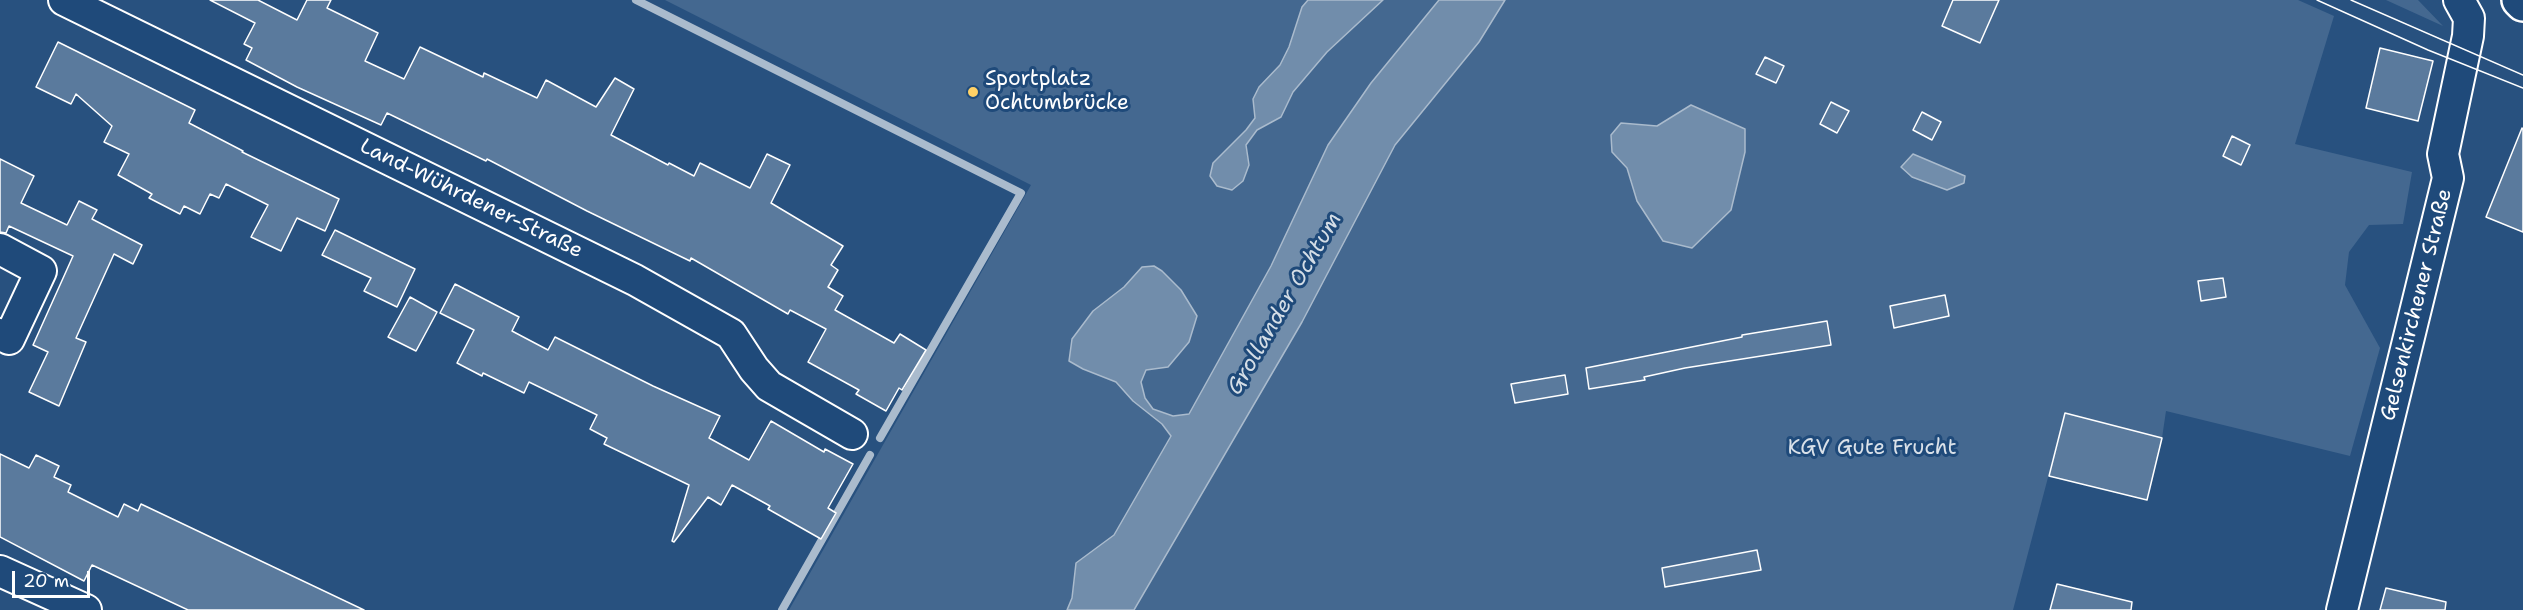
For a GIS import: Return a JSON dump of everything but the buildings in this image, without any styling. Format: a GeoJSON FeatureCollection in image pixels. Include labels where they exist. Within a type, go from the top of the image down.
{"type":"FeatureCollection","features":[{"type":"Feature","properties":{"kind":"highway"},"geometry":{"type":"LineString","coordinates":[[2519,0],[2523,4]]}},
{"type":"Feature","properties":{"kind":"street","name":"Land-Wührdener-Straße"},"geometry":{"type":"LineString","coordinates":[[64,0],[635,280],[731,334],[754,369],[769,386],[852,434]]}},
{"type":"Feature","properties":{"kind":"street","name":"Gelsenkirchener Straße"},"geometry":{"type":"LineString","coordinates":[[2342,610],[2448,178],[2443,154],[2468,36],[2469,18],[2459,0]]}},
{"type":"Feature","properties":{"kind":"street"},"geometry":{"type":"LineString","coordinates":[[0,249],[41,271],[9,339],[0,334]]}},
{"type":"Feature","properties":{"kind":"street"},"geometry":{"type":"LineString","coordinates":[[0,571],[86,610]]}},
{"type":"Feature","properties":{"kind":"green space"},"geometry":{"type":"Polygon","coordinates":[[[665,0],[1308,0],[1302,7],[1289,47],[1280,65],[1259,87],[1253,99],[1255,117],[1246,130],[1213,163],[1249,165],[1246,145],[1257,130],[1281,117],[1293,92],[1327,52],[1383,0],[1439,0],[1371,83],[1328,145],[1271,266],[1189,414],[1173,416],[1153,409],[1145,398],[1141,382],[1146,370],[1168,366],[1142,267],[1124,287],[1093,311],[1083,369],[1116,382],[1133,401],[1162,424],[1171,435],[1114,536],[1076,563],[1072,598],[1067,610],[789,610],[1031,185],[665,0]]]}},
{"type":"Feature","properties":{"kind":"green space","name":"KGV Gute Frucht"},"geometry":{"type":"Polygon","coordinates":[[[1505,0],[2298,0],[2334,16],[2295,144],[2412,172],[2403,224],[2369,225],[2349,252],[2345,285],[2380,348],[2350,456],[2166,411],[2162,438],[2065,413],[2013,610],[1134,610],[1302,322],[1395,145],[1479,42],[1505,0]],[[1691,105],[1657,126],[1621,123],[1627,168],[1637,201],[1691,105]]]}},
{"type":"Feature","properties":{"kind":"green space"},"geometry":{"type":"Polygon","coordinates":[[[2386,0],[2418,0],[2443,26],[2386,0]]]}},
{"type":"Feature","properties":{"kind":"water"},"geometry":{"type":"Polygon","coordinates":[[[1308,0],[1383,0],[1327,52],[1293,92],[1281,117],[1257,130],[1246,145],[1249,165],[1243,181],[1232,190],[1217,186],[1210,176],[1213,163],[1255,118],[1253,99],[1259,87],[1280,65],[1289,47],[1302,7],[1308,0]]]}},
{"type":"Feature","properties":{"kind":"water","name":"Grollander Ochtum"},"geometry":{"type":"Polygon","coordinates":[[[1439,0],[1505,0],[1479,42],[1395,145],[1302,322],[1134,610],[1067,610],[1072,598],[1076,563],[1114,535],[1171,436],[1162,424],[1133,401],[1116,382],[1069,361],[1072,339],[1093,311],[1124,287],[1142,267],[1154,266],[1162,271],[1181,290],[1197,316],[1189,342],[1168,367],[1146,370],[1141,382],[1145,398],[1153,409],[1173,416],[1189,414],[1271,266],[1328,145],[1371,83],[1439,0]]]}},
{"type":"Feature","properties":{"kind":"water"},"geometry":{"type":"Polygon","coordinates":[[[1691,105],[1745,129],[1745,152],[1731,210],[1692,248],[1663,241],[1637,201],[1627,168],[1612,152],[1611,135],[1621,123],[1657,126],[1691,105]]]}},
{"type":"Feature","properties":{"kind":"water"},"geometry":{"type":"Polygon","coordinates":[[[1913,154],[1965,176],[1964,183],[1947,190],[1912,177],[1901,167],[1913,154]]]}},
{"type":"Feature","properties":{"kind":"waterway"},"geometry":{"type":"LineString","coordinates":[[636,0],[1021,193],[880,438]]}},
{"type":"Feature","properties":{"kind":"waterway"},"geometry":{"type":"LineString","coordinates":[[782,610],[870,455]]}},
{"type":"Feature","properties":{"kind":"tram line"},"geometry":{"type":"LineString","coordinates":[[2317,0],[2428,50],[2523,88]]}},
{"type":"Feature","properties":{"kind":"tram line"},"geometry":{"type":"LineString","coordinates":[[2351,0],[2523,75]]}},
{"type":"Feature","properties":{"kind":"place","name":"Sportplatz Ochtumbrücke"},"geometry":{"type":"Point","coordinates":[973,92]}}]}
